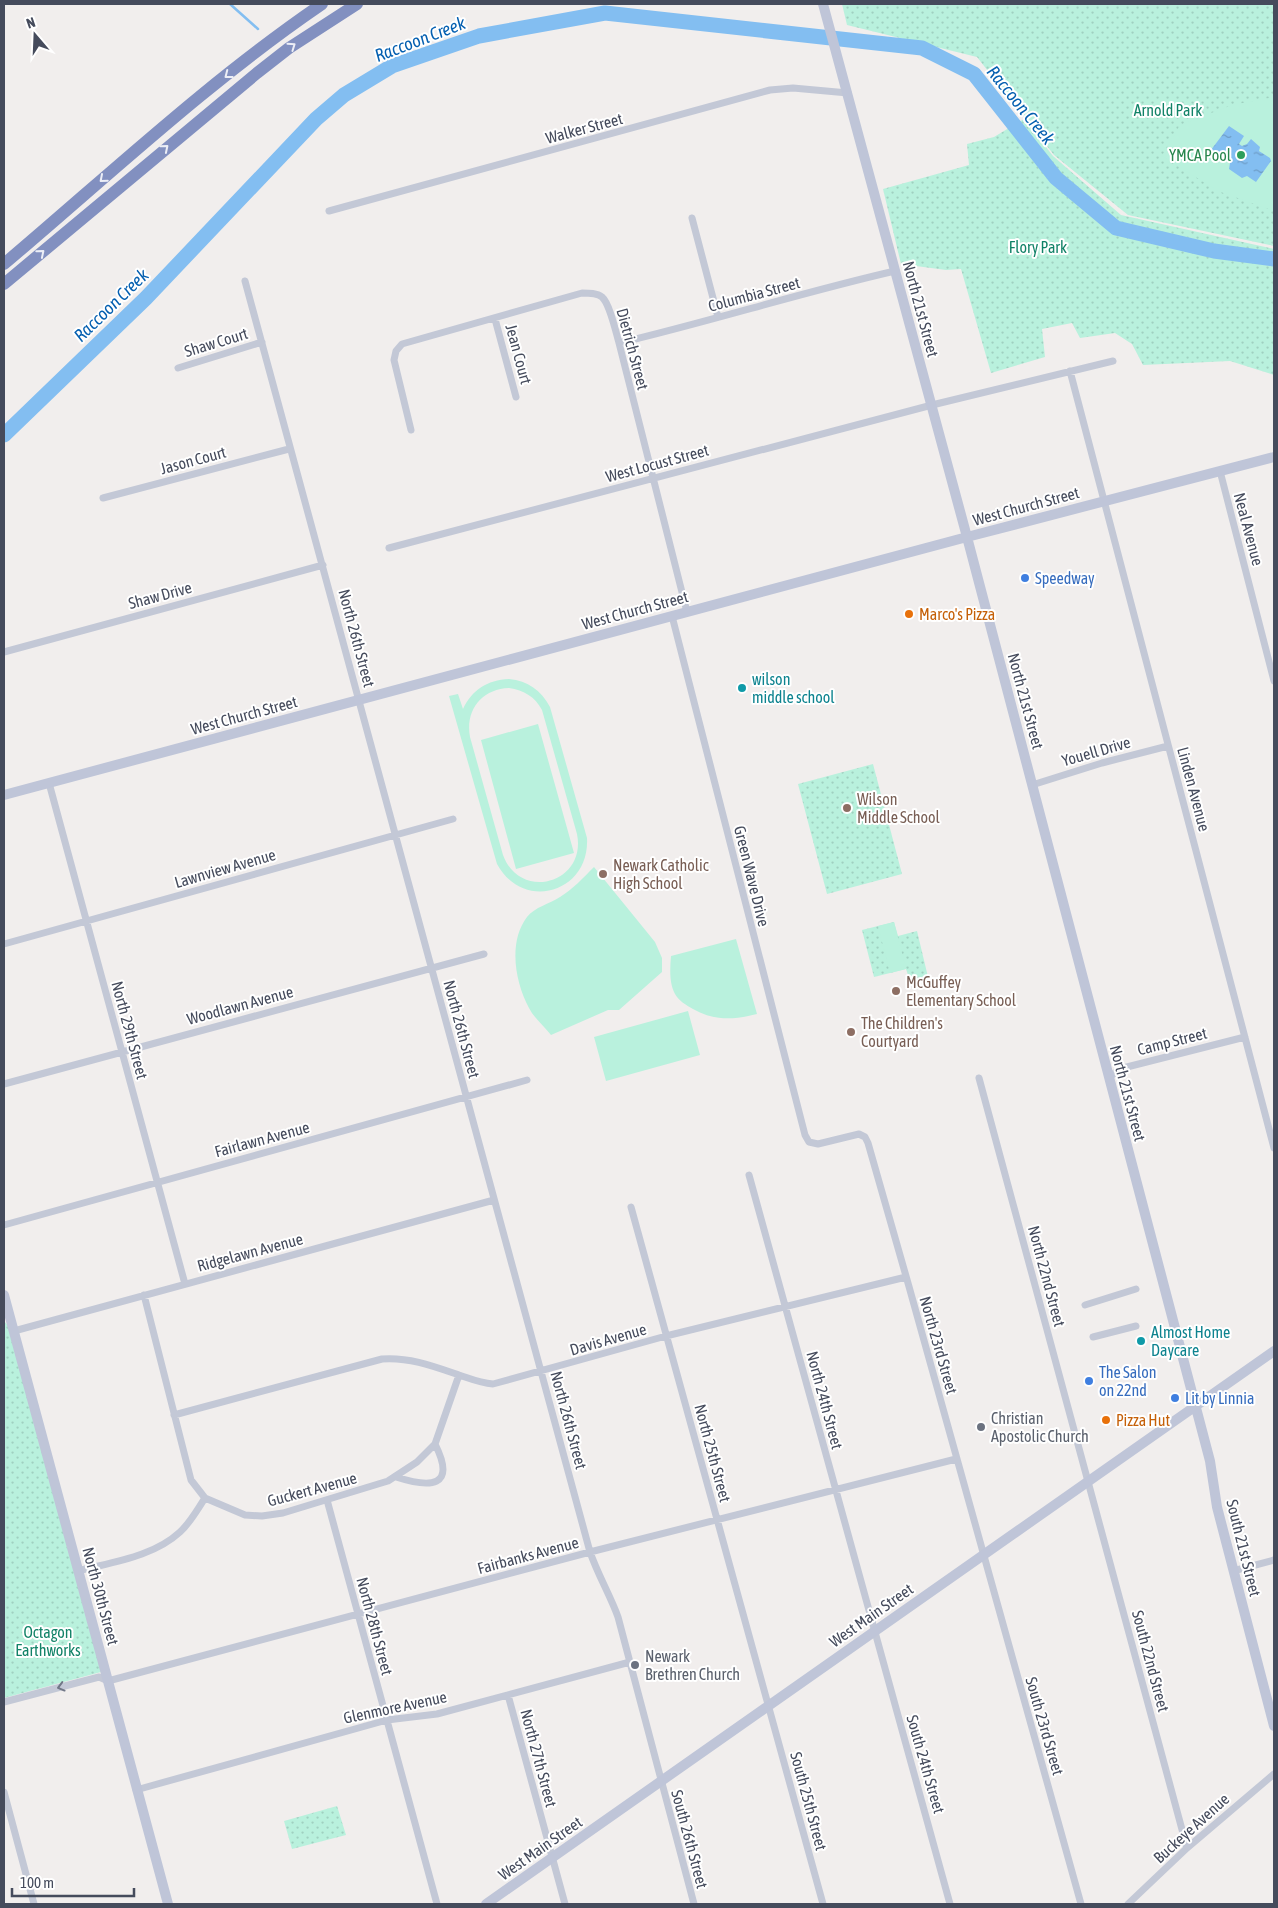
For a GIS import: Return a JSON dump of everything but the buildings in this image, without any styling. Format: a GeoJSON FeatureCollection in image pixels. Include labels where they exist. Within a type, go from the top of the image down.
{"type":"FeatureCollection","features":[{"type":"Feature","properties":{"kind":"highway"},"geometry":{"type":"LineString","coordinates":[[4,264],[201,96],[287,28],[322,4]]}},
{"type":"Feature","properties":{"kind":"highway"},"geometry":{"type":"LineString","coordinates":[[4,284],[256,73],[289,48],[357,4]]}},
{"type":"Feature","properties":{"kind":"main road","name":"North 21st Street"},"geometry":{"type":"LineString","coordinates":[[824,6],[967,537],[1194,1406]]}},
{"type":"Feature","properties":{"kind":"main road","name":"West Church Street"},"geometry":{"type":"LineString","coordinates":[[4,794],[1274,457]]}},
{"type":"Feature","properties":{"kind":"main road","name":"North 30th Street"},"geometry":{"type":"LineString","coordinates":[[4,1295],[168,1904]]}},
{"type":"Feature","properties":{"kind":"main road","name":"West Main Street"},"geometry":{"type":"LineString","coordinates":[[486,1904],[1274,1351]]}},
{"type":"Feature","properties":{"kind":"main road","name":"South 21st Street"},"geometry":{"type":"LineString","coordinates":[[1194,1406],[1210,1461],[1217,1507],[1233,1571],[1270,1695],[1274,1726]]}},
{"type":"Feature","properties":{"kind":"street","name":"Walker Street"},"geometry":{"type":"LineString","coordinates":[[329,211],[770,90],[793,88],[848,93]]}},
{"type":"Feature","properties":{"kind":"street"},"geometry":{"type":"LineString","coordinates":[[692,218],[718,317]]}},
{"type":"Feature","properties":{"kind":"street","name":"Columbia Street"},"geometry":{"type":"LineString","coordinates":[[619,343],[841,283],[895,271]]}},
{"type":"Feature","properties":{"kind":"street","name":"North 26th Street"},"geometry":{"type":"LineString","coordinates":[[245,281],[289,449],[323,565],[590,1552],[618,1617],[661,1781]]}},
{"type":"Feature","properties":{"kind":"street","name":"Dietrich Street"},"geometry":{"type":"LineString","coordinates":[[411,430],[394,360],[397,348],[408,341],[573,295],[592,293],[604,300],[619,343],[687,612]]}},
{"type":"Feature","properties":{"kind":"street","name":"Jean Court"},"geometry":{"type":"LineString","coordinates":[[495,318],[516,398]]}},
{"type":"Feature","properties":{"kind":"street","name":"Shaw Court"},"geometry":{"type":"LineString","coordinates":[[178,368],[262,342]]}},
{"type":"Feature","properties":{"kind":"street","name":"West Locust Street"},"geometry":{"type":"LineString","coordinates":[[389,548],[932,405],[1113,361]]}},
{"type":"Feature","properties":{"kind":"street","name":"Linden Avenue"},"geometry":{"type":"LineString","coordinates":[[1070,371],[1086,438],[1274,1148]]}},
{"type":"Feature","properties":{"kind":"street","name":"Jason Court"},"geometry":{"type":"LineString","coordinates":[[103,498],[289,449]]}},
{"type":"Feature","properties":{"kind":"street","name":"Neal Avenue"},"geometry":{"type":"LineString","coordinates":[[1220,471],[1274,681]]}},
{"type":"Feature","properties":{"kind":"street","name":"Shaw Drive"},"geometry":{"type":"LineString","coordinates":[[4,652],[323,565]]}},
{"type":"Feature","properties":{"kind":"street","name":"Green Wave Drive"},"geometry":{"type":"LineString","coordinates":[[672,616],[778,1034],[806,1135],[809,1142],[818,1144],[859,1134],[865,1137],[868,1143]]}},
{"type":"Feature","properties":{"kind":"street","name":"Youell Drive"},"geometry":{"type":"LineString","coordinates":[[1032,785],[1102,763],[1168,746]]}},
{"type":"Feature","properties":{"kind":"street","name":"North 29th Street"},"geometry":{"type":"LineString","coordinates":[[49,782],[185,1284]]}},
{"type":"Feature","properties":{"kind":"street","name":"Lawnview Avenue"},"geometry":{"type":"LineString","coordinates":[[4,944],[453,819]]}},
{"type":"Feature","properties":{"kind":"street","name":"Woodlawn Avenue"},"geometry":{"type":"LineString","coordinates":[[4,1084],[484,954]]}},
{"type":"Feature","properties":{"kind":"street","name":"Camp Street"},"geometry":{"type":"LineString","coordinates":[[1108,1078],[1119,1069],[1245,1037]]}},
{"type":"Feature","properties":{"kind":"street","name":"North 22nd Street"},"geometry":{"type":"LineString","coordinates":[[979,1078],[1088,1482]]}},
{"type":"Feature","properties":{"kind":"street","name":"Fairlawn Avenue"},"geometry":{"type":"LineString","coordinates":[[4,1225],[527,1080]]}},
{"type":"Feature","properties":{"kind":"street","name":"North 23rd Street"},"geometry":{"type":"LineString","coordinates":[[868,1143],[983,1555]]}},
{"type":"Feature","properties":{"kind":"street","name":"North 24th Street"},"geometry":{"type":"LineString","coordinates":[[749,1176],[875,1631]]}},
{"type":"Feature","properties":{"kind":"street","name":"Ridgelawn Avenue"},"geometry":{"type":"LineString","coordinates":[[14,1331],[494,1200]]}},
{"type":"Feature","properties":{"kind":"street","name":"North 25th Street"},"geometry":{"type":"LineString","coordinates":[[631,1207],[768,1706]]}},
{"type":"Feature","properties":{"kind":"street","name":"Davis Avenue"},"geometry":{"type":"LineString","coordinates":[[174,1415],[382,1358],[416,1361],[481,1383],[493,1384],[666,1336],[906,1277]]}},
{"type":"Feature","properties":{"kind":"street"},"geometry":{"type":"LineString","coordinates":[[1085,1305],[1136,1289]]}},
{"type":"Feature","properties":{"kind":"street"},"geometry":{"type":"LineString","coordinates":[[78,1571],[143,1554],[156,1548],[180,1533],[189,1523],[205,1498],[191,1480],[144,1295]]}},
{"type":"Feature","properties":{"kind":"street"},"geometry":{"type":"LineString","coordinates":[[1093,1337],[1136,1326]]}},
{"type":"Feature","properties":{"kind":"street","name":"Guckert Avenue"},"geometry":{"type":"LineString","coordinates":[[205,1498],[245,1515],[262,1516],[283,1513],[388,1481],[417,1462],[435,1444],[459,1375]]}},
{"type":"Feature","properties":{"kind":"street"},"geometry":{"type":"LineString","coordinates":[[396,1477],[424,1484],[440,1479],[444,1472],[444,1464],[435,1444]]}},
{"type":"Feature","properties":{"kind":"street","name":"Fairbanks Avenue"},"geometry":{"type":"LineString","coordinates":[[4,1702],[99,1677],[108,1681],[590,1552],[956,1459]]}},
{"type":"Feature","properties":{"kind":"street","name":"South 22nd Street"},"geometry":{"type":"LineString","coordinates":[[1088,1482],[1187,1848]]}},
{"type":"Feature","properties":{"kind":"street","name":"North 28th Street"},"geometry":{"type":"LineString","coordinates":[[327,1500],[437,1904]]}},
{"type":"Feature","properties":{"kind":"street","name":"South 23rd Street"},"geometry":{"type":"LineString","coordinates":[[983,1555],[1081,1904]]}},
{"type":"Feature","properties":{"kind":"street"},"geometry":{"type":"LineString","coordinates":[[1233,1571],[1274,1560]]}},
{"type":"Feature","properties":{"kind":"street","name":"South 24th Street"},"geometry":{"type":"LineString","coordinates":[[875,1631],[950,1904]]}},
{"type":"Feature","properties":{"kind":"street","name":"Glenmore Avenue"},"geometry":{"type":"LineString","coordinates":[[136,1790],[387,1720],[437,1714],[630,1662]]}},
{"type":"Feature","properties":{"kind":"street","name":"North 27th Street"},"geometry":{"type":"LineString","coordinates":[[508,1695],[565,1904]]}},
{"type":"Feature","properties":{"kind":"street","name":"South 25th Street"},"geometry":{"type":"LineString","coordinates":[[768,1706],[823,1904]]}},
{"type":"Feature","properties":{"kind":"street","name":"Buckeye Avenue"},"geometry":{"type":"LineString","coordinates":[[1128,1904],[1187,1848],[1274,1774]]}},
{"type":"Feature","properties":{"kind":"street","name":"South 26th Street"},"geometry":{"type":"LineString","coordinates":[[661,1781],[694,1904]]}},
{"type":"Feature","properties":{"kind":"street"},"geometry":{"type":"LineString","coordinates":[[4,1792],[34,1904]]}},
{"type":"Feature","properties":{"kind":"green space","name":"Arnold Park"},"geometry":{"type":"Polygon","coordinates":[[[842,4],[1274,4],[1274,246],[1128,215],[1054,155],[977,57],[847,25],[842,4]]]}},
{"type":"Feature","properties":{"kind":"green space"},"geometry":{"type":"Polygon","coordinates":[[[1274,97],[1274,211],[1218,191],[1162,156],[1180,125],[1232,105],[1274,97]]]}},
{"type":"Feature","properties":{"kind":"green space","name":"Flory Park"},"geometry":{"type":"Polygon","coordinates":[[[1024,119],[1053,156],[1121,215],[1274,249],[1274,375],[1230,361],[1143,365],[1132,344],[1115,333],[1080,338],[1072,323],[1042,329],[1045,357],[991,373],[961,269],[946,270],[901,264],[883,189],[969,165],[967,144],[994,137],[1024,119]]]}},
{"type":"Feature","properties":{"kind":"green space"},"geometry":{"type":"Polygon","coordinates":[[[501,680],[516,680],[528,684],[538,691],[550,707],[587,838],[585,857],[578,872],[567,883],[553,890],[538,891],[522,888],[508,879],[497,864],[449,696],[458,694],[463,709],[471,696],[481,687],[501,680]],[[499,689],[483,697],[473,710],[470,718],[470,737],[503,855],[511,870],[523,878],[537,882],[550,880],[562,875],[572,865],[577,851],[577,834],[542,710],[524,692],[514,689],[499,689]]]}},
{"type":"Feature","properties":{"kind":"green space"},"geometry":{"type":"Polygon","coordinates":[[[538,724],[574,853],[516,869],[481,740],[538,724]]]}},
{"type":"Feature","properties":{"kind":"green space"},"geometry":{"type":"Polygon","coordinates":[[[873,764],[902,874],[827,894],[798,784],[873,764]]]}},
{"type":"Feature","properties":{"kind":"green space"},"geometry":{"type":"Polygon","coordinates":[[[594,867],[655,942],[662,958],[662,972],[619,1010],[608,1010],[551,1035],[536,1019],[524,998],[517,974],[517,938],[521,927],[530,914],[564,894],[594,867]]]}},
{"type":"Feature","properties":{"kind":"green space"},"geometry":{"type":"Polygon","coordinates":[[[894,922],[898,936],[917,931],[928,977],[910,981],[906,969],[874,977],[862,930],[894,922]]]}},
{"type":"Feature","properties":{"kind":"green space"},"geometry":{"type":"Polygon","coordinates":[[[894,922],[906,969],[890,973],[878,926],[894,922]]]}},
{"type":"Feature","properties":{"kind":"green space"},"geometry":{"type":"Polygon","coordinates":[[[736,939],[757,1014],[732,1018],[709,1016],[681,1001],[675,994],[672,985],[671,956],[736,939]]]}},
{"type":"Feature","properties":{"kind":"green space"},"geometry":{"type":"Polygon","coordinates":[[[688,1011],[700,1055],[606,1081],[594,1037],[688,1011]]]}},
{"type":"Feature","properties":{"kind":"green space","name":"Octagon Earthworks"},"geometry":{"type":"Polygon","coordinates":[[[4,1321],[13,1331],[101,1672],[4,1698],[4,1321]]]}},
{"type":"Feature","properties":{"kind":"green space"},"geometry":{"type":"Polygon","coordinates":[[[337,1806],[346,1835],[292,1849],[284,1821],[337,1806]]]}},
{"type":"Feature","properties":{"kind":"water","name":"YMCA Pool"},"geometry":{"type":"Polygon","coordinates":[[[1229,126],[1244,136],[1239,144],[1242,146],[1247,144],[1251,139],[1260,147],[1259,151],[1270,158],[1271,161],[1256,182],[1247,176],[1242,178],[1229,169],[1230,163],[1211,150],[1229,126]]]}},
{"type":"Feature","properties":{"kind":"waterway"},"geometry":{"type":"LineString","coordinates":[[230,4],[258,29]]}},
{"type":"Feature","properties":{"kind":"waterway","name":"Raccoon Creek"},"geometry":{"type":"LineString","coordinates":[[4,435],[146,298],[316,119],[344,95],[392,66],[479,36],[605,13],[922,48],[974,74],[1056,178],[1116,228],[1214,251],[1274,259]]}},
{"type":"Feature","properties":{"kind":"place","name":"YMCA Pool"},"geometry":{"type":"Point","coordinates":[1241,155]}},
{"type":"Feature","properties":{"kind":"place","name":"Speedway"},"geometry":{"type":"Point","coordinates":[1025,578]}},
{"type":"Feature","properties":{"kind":"place","name":"Marco's Pizza"},"geometry":{"type":"Point","coordinates":[909,614]}},
{"type":"Feature","properties":{"kind":"place","name":"wilson middle school"},"geometry":{"type":"Point","coordinates":[742,688]}},
{"type":"Feature","properties":{"kind":"place","name":"Wilson Middle School"},"geometry":{"type":"Point","coordinates":[847,808]}},
{"type":"Feature","properties":{"kind":"place","name":"Newark Catholic High School"},"geometry":{"type":"Point","coordinates":[603,874]}},
{"type":"Feature","properties":{"kind":"place","name":"McGuffey Elementary School"},"geometry":{"type":"Point","coordinates":[896,991]}},
{"type":"Feature","properties":{"kind":"place","name":"The Children's Courtyard"},"geometry":{"type":"Point","coordinates":[851,1032]}},
{"type":"Feature","properties":{"kind":"place","name":"Almost Home Daycare"},"geometry":{"type":"Point","coordinates":[1141,1341]}},
{"type":"Feature","properties":{"kind":"place","name":"The Salon on 22nd"},"geometry":{"type":"Point","coordinates":[1089,1381]}},
{"type":"Feature","properties":{"kind":"place","name":"Lit by Linnia"},"geometry":{"type":"Point","coordinates":[1175,1398]}},
{"type":"Feature","properties":{"kind":"place","name":"Pizza Hut"},"geometry":{"type":"Point","coordinates":[1106,1420]}},
{"type":"Feature","properties":{"kind":"place","name":"Christian Apostolic Church"},"geometry":{"type":"Point","coordinates":[981,1427]}},
{"type":"Feature","properties":{"kind":"place","name":"Newark Brethren Church"},"geometry":{"type":"Point","coordinates":[635,1665]}}]}
